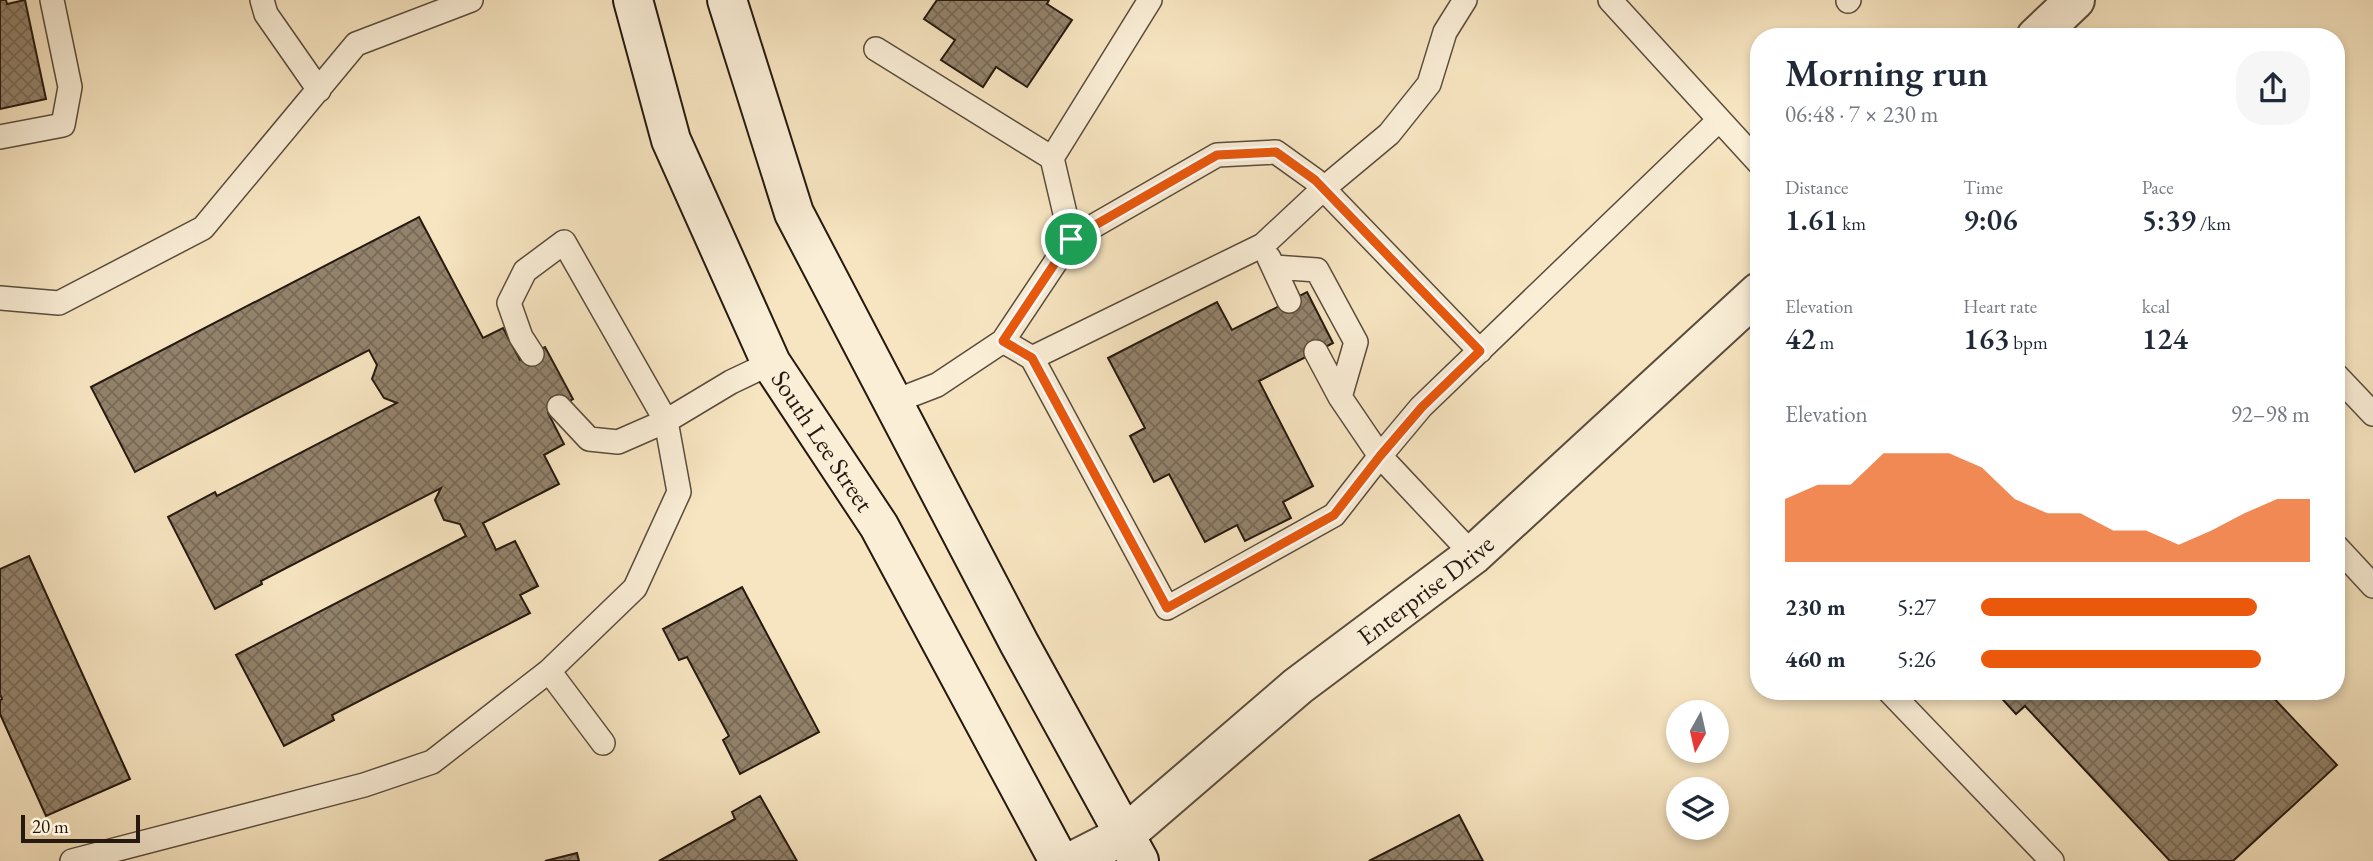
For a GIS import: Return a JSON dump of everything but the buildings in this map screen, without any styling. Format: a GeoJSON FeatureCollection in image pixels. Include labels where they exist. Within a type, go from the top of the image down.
{"type":"FeatureCollection","features":[{"type":"Feature","properties":{"kind":"main road","name":"South Lee Street"},"geometry":{"type":"LineString","coordinates":[[633,0],[671,140],[771,363],[878,526],[1059,861]]}},
{"type":"Feature","properties":{"kind":"main road"},"geometry":{"type":"LineString","coordinates":[[727,0],[794,213],[1019,643],[1133,847]]}},
{"type":"Feature","properties":{"kind":"main road"},"geometry":{"type":"LineString","coordinates":[[2046,28],[2076,0]]}},
{"type":"Feature","properties":{"kind":"main road","name":"Enterprise Drive"},"geometry":{"type":"LineString","coordinates":[[1073,861],[1133,847],[1298,686],[1473,555],[1750,300]]}},
{"type":"Feature","properties":{"kind":"lane"},"geometry":{"type":"LineString","coordinates":[[0,137],[62,125],[70,87],[52,0]]}},
{"type":"Feature","properties":{"kind":"lane"},"geometry":{"type":"LineString","coordinates":[[262,0],[266,14],[319,90]]}},
{"type":"Feature","properties":{"kind":"lane"},"geometry":{"type":"LineString","coordinates":[[0,298],[59,303],[203,228],[356,44],[471,0]]}},
{"type":"Feature","properties":{"kind":"lane"},"geometry":{"type":"LineString","coordinates":[[1071,239],[1052,158],[1150,0]]}},
{"type":"Feature","properties":{"kind":"lane"},"geometry":{"type":"LineString","coordinates":[[1032,358],[1264,245],[1323,189],[1389,134],[1429,84],[1445,32],[1465,0]]}},
{"type":"Feature","properties":{"kind":"lane"},"geometry":{"type":"LineString","coordinates":[[1610,0],[1750,153]]}},
{"type":"Feature","properties":{"kind":"lane"},"geometry":{"type":"LineString","coordinates":[[876,49],[1052,158]]}},
{"type":"Feature","properties":{"kind":"lane"},"geometry":{"type":"LineString","coordinates":[[1003,341],[1032,358],[1167,608],[1334,515],[1422,407],[1719,120]]}},
{"type":"Feature","properties":{"kind":"lane"},"geometry":{"type":"LineString","coordinates":[[893,402],[937,385],[1003,341],[1071,239],[1217,155],[1276,152],[1315,180],[1480,351]]}},
{"type":"Feature","properties":{"kind":"lane"},"geometry":{"type":"LineString","coordinates":[[72,861],[364,785],[432,762],[549,671],[635,588],[679,492],[666,421],[564,242],[524,271],[509,303],[521,337],[532,354]]}},
{"type":"Feature","properties":{"kind":"lane"},"geometry":{"type":"LineString","coordinates":[[1264,245],[1290,301]]}},
{"type":"Feature","properties":{"kind":"lane"},"geometry":{"type":"LineString","coordinates":[[1274,267],[1317,270],[1356,342],[1340,397]]}},
{"type":"Feature","properties":{"kind":"lane"},"geometry":{"type":"LineString","coordinates":[[1316,352],[1340,397],[1380,456],[1473,555]]}},
{"type":"Feature","properties":{"kind":"lane"},"geometry":{"type":"LineString","coordinates":[[559,407],[589,439],[618,442],[666,421],[731,382],[771,363]]}},
{"type":"Feature","properties":{"kind":"lane"},"geometry":{"type":"LineString","coordinates":[[2345,384],[2373,414]]}},
{"type":"Feature","properties":{"kind":"lane"},"geometry":{"type":"LineString","coordinates":[[2345,556],[2373,586]]}},
{"type":"Feature","properties":{"kind":"lane"},"geometry":{"type":"LineString","coordinates":[[549,671],[603,743]]}},
{"type":"Feature","properties":{"kind":"lane"},"geometry":{"type":"LineString","coordinates":[[1898,700],[2052,861]]}},
{"type":"Feature","properties":{"kind":"route"},"geometry":{"type":"LineString","coordinates":[[1276,152],[1315,180],[1480,351],[1422,407],[1334,515],[1167,608],[1032,358],[1003,341],[1071,239],[1217,155],[1276,152]]}}]}
